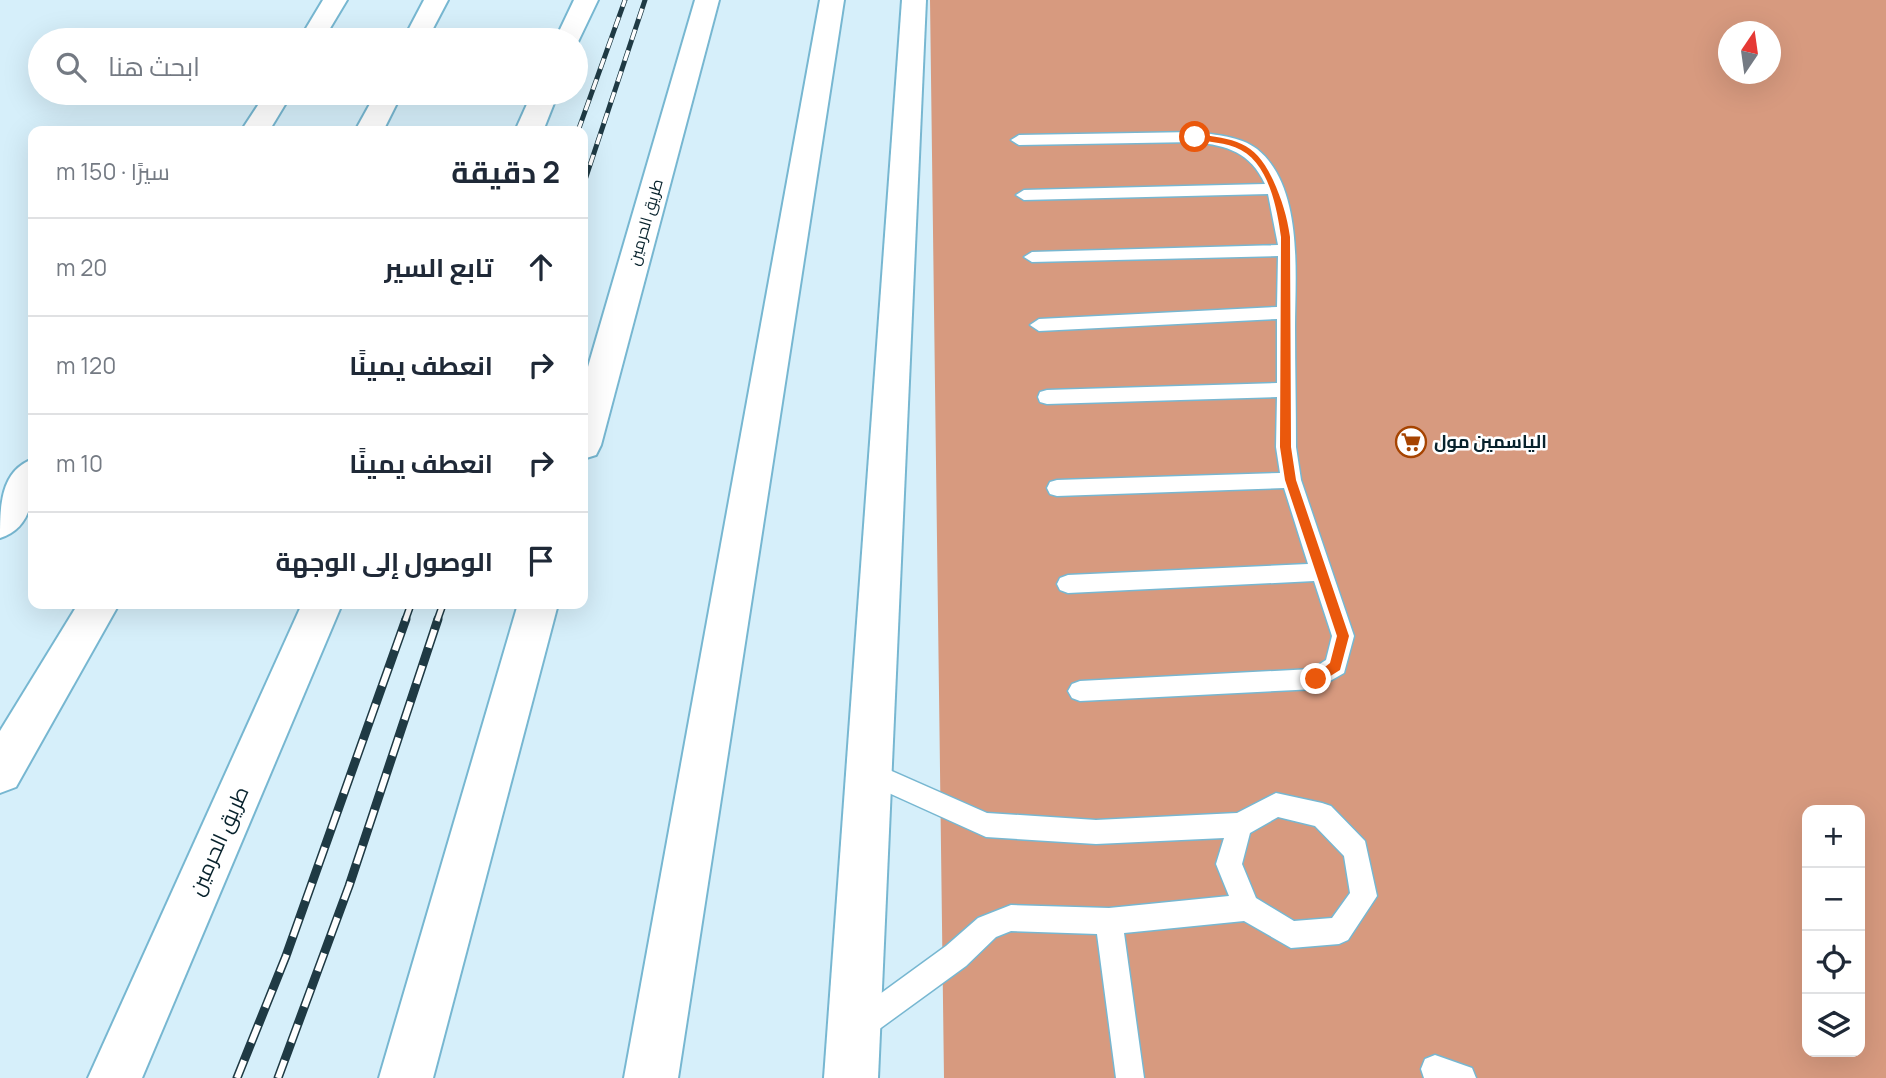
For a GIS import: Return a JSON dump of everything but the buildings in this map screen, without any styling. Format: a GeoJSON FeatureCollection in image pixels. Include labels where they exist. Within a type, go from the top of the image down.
{"type":"FeatureCollection","features":[{"type":"Feature","properties":{"kind":"main road"},"geometry":{"type":"LineString","coordinates":[[318,28],[335,0]]}},
{"type":"Feature","properties":{"kind":"main road"},"geometry":{"type":"LineString","coordinates":[[421,28],[436,0]]}},
{"type":"Feature","properties":{"kind":"main road"},"geometry":{"type":"LineString","coordinates":[[573,28],[586,0]]}},
{"type":"Feature","properties":{"kind":"main road","name":"طريق الحرمين"},"geometry":{"type":"LineString","coordinates":[[588,427],[707,0]]}},
{"type":"Feature","properties":{"kind":"main road"},"geometry":{"type":"LineString","coordinates":[[651,1078],[832,0]]}},
{"type":"Feature","properties":{"kind":"main road"},"geometry":{"type":"LineString","coordinates":[[851,1078],[915,0]]}},
{"type":"Feature","properties":{"kind":"main road"},"geometry":{"type":"LineString","coordinates":[[258,126],[271,105]]}},
{"type":"Feature","properties":{"kind":"main road"},"geometry":{"type":"LineString","coordinates":[[372,126],[382,105]]}},
{"type":"Feature","properties":{"kind":"main road"},"geometry":{"type":"LineString","coordinates":[[531,126],[540,105]]}},
{"type":"Feature","properties":{"kind":"main road"},"geometry":{"type":"LineString","coordinates":[[0,523],[28,481]]}},
{"type":"Feature","properties":{"kind":"main road"},"geometry":{"type":"LineString","coordinates":[[0,772],[96,609]]}},
{"type":"Feature","properties":{"kind":"main road","name":"طريق الحرمين"},"geometry":{"type":"LineString","coordinates":[[115,1078],[320,609]]}},
{"type":"Feature","properties":{"kind":"main road"},"geometry":{"type":"LineString","coordinates":[[406,1078],[537,609]]}},
{"type":"Feature","properties":{"kind":"lane"},"geometry":{"type":"LineString","coordinates":[[1018,140],[1195,137],[1220,140],[1243,147],[1260,160],[1282,208],[1286,250],[1286,447],[1291,480],[1343,636],[1336,666],[1316,679],[1080,691]]}},
{"type":"Feature","properties":{"kind":"lane"},"geometry":{"type":"LineString","coordinates":[[1024,195],[1273,190]]}},
{"type":"Feature","properties":{"kind":"lane"},"geometry":{"type":"LineString","coordinates":[[1032,257],[1286,250]]}},
{"type":"Feature","properties":{"kind":"lane"},"geometry":{"type":"LineString","coordinates":[[1039,325],[1285,313]]}},
{"type":"Feature","properties":{"kind":"lane"},"geometry":{"type":"LineString","coordinates":[[1047,397],[1285,390]]}},
{"type":"Feature","properties":{"kind":"lane"},"geometry":{"type":"LineString","coordinates":[[1057,488],[1291,480]]}},
{"type":"Feature","properties":{"kind":"lane"},"geometry":{"type":"LineString","coordinates":[[1068,584],[1322,572]]}},
{"type":"Feature","properties":{"kind":"lane"},"geometry":{"type":"LineString","coordinates":[[869,772],[986,825],[1096,832],[1240,825],[1276,805],[1322,815],[1356,850],[1364,896],[1339,931],[1292,934],[1247,907],[1229,864],[1240,825]]}},
{"type":"Feature","properties":{"kind":"lane"},"geometry":{"type":"LineString","coordinates":[[854,1031],[938,970],[987,927],[1011,918],[1109,921],[1247,907]]}},
{"type":"Feature","properties":{"kind":"lane"},"geometry":{"type":"LineString","coordinates":[[1109,921],[1130,1078]]}},
{"type":"Feature","properties":{"kind":"lane"},"geometry":{"type":"LineString","coordinates":[[1437,1078],[1435,1069],[1462,1078]]}},
{"type":"Feature","properties":{"kind":"railway"},"geometry":{"type":"LineString","coordinates":[[588,103],[625,0]]}},
{"type":"Feature","properties":{"kind":"railway"},"geometry":{"type":"LineString","coordinates":[[588,171],[645,0]]}},
{"type":"Feature","properties":{"kind":"railway"},"geometry":{"type":"LineString","coordinates":[[580,126],[587,105]]}},
{"type":"Feature","properties":{"kind":"railway"},"geometry":{"type":"LineString","coordinates":[[405,621],[409,609]]}},
{"type":"Feature","properties":{"kind":"railway"},"geometry":{"type":"LineString","coordinates":[[437,621],[441,609]]}},
{"type":"Feature","properties":{"kind":"railway"},"geometry":{"type":"LineString","coordinates":[[237,1078],[286,956],[406,619]]}},
{"type":"Feature","properties":{"kind":"railway"},"geometry":{"type":"LineString","coordinates":[[278,1078],[349,886],[438,619]]}},
{"type":"Feature","properties":{"kind":"place","name":"الياسمين مول"},"geometry":{"type":"Point","coordinates":[1411,442]}},
{"type":"Feature","properties":{"kind":"route"},"geometry":{"type":"LineString","coordinates":[[1195,137],[1220,140],[1243,147],[1260,160],[1282,208],[1286,237],[1286,447],[1291,480],[1343,636],[1336,666],[1316,679]]}}]}
